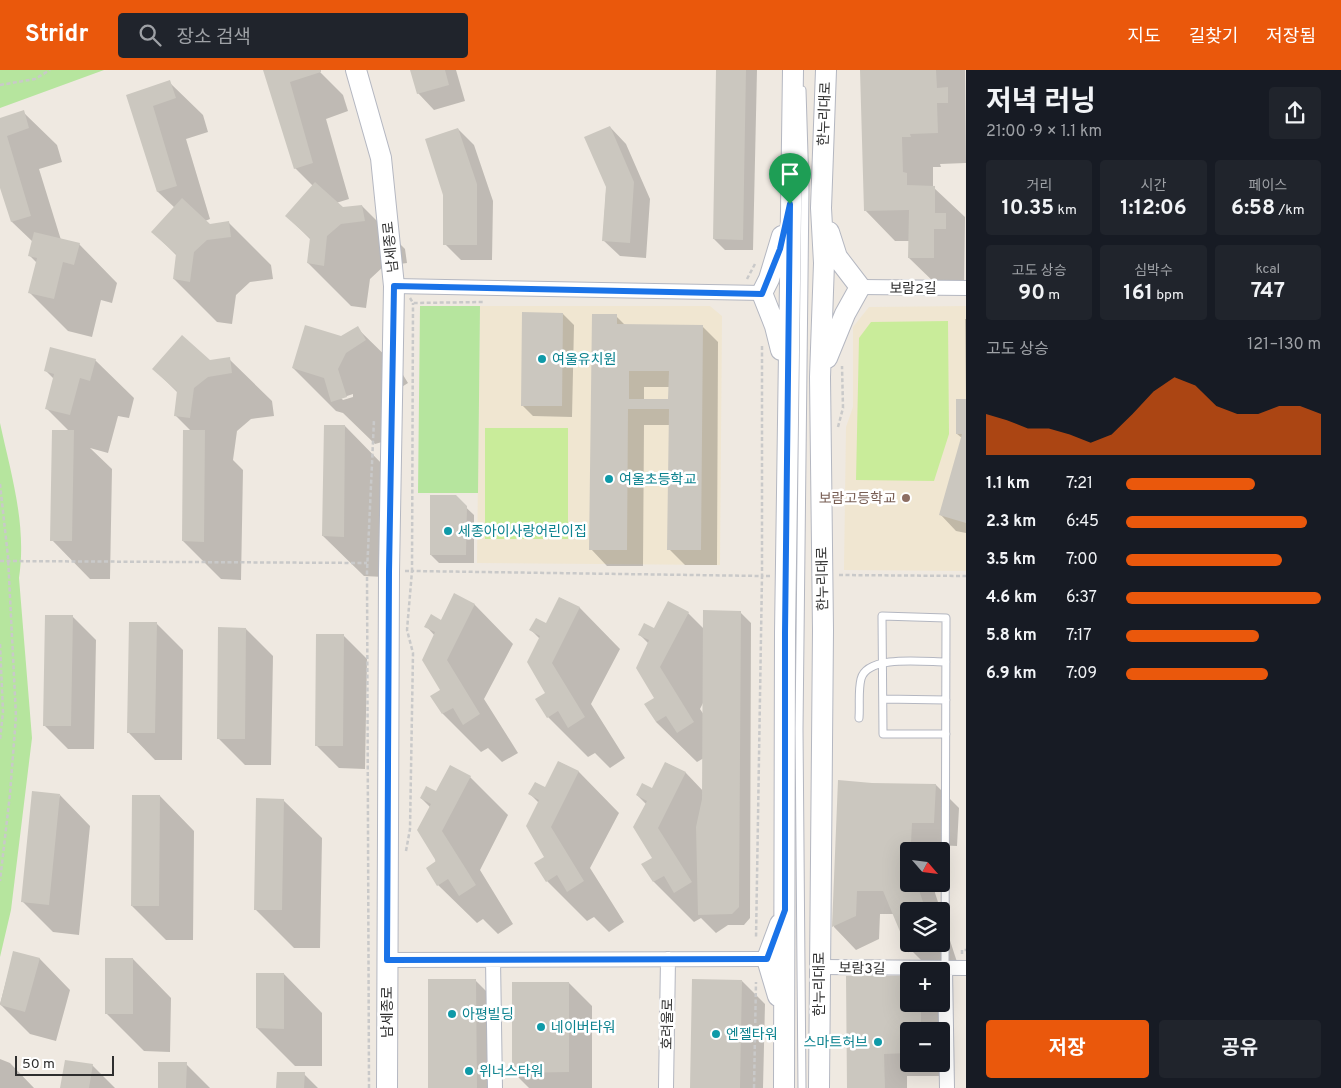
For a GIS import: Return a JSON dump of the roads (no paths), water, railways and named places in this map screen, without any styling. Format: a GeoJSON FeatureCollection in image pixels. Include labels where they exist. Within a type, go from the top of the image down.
{"type":"FeatureCollection","features":[{"type":"Feature","properties":{"kind":"street","name":"남세종로"},"geometry":{"type":"LineString","coordinates":[[356,70],[381,158],[394,286],[389,572],[387,1088]]}},
{"type":"Feature","properties":{"kind":"street","name":"한누리대로"},"geometry":{"type":"LineString","coordinates":[[819,1088],[818,967],[823,630],[820,376],[824,263],[821,208],[826,70]]}},
{"type":"Feature","properties":{"kind":"street"},"geometry":{"type":"LineString","coordinates":[[784,1088],[790,204],[797,75]]}},
{"type":"Feature","properties":{"kind":"street"},"geometry":{"type":"LineString","coordinates":[[753,289],[780,249],[790,204]]}},
{"type":"Feature","properties":{"kind":"street"},"geometry":{"type":"LineString","coordinates":[[820,376],[845,314],[860,288],[838,257],[821,208]]}},
{"type":"Feature","properties":{"kind":"street"},"geometry":{"type":"LineString","coordinates":[[394,286],[753,289]]}},
{"type":"Feature","properties":{"kind":"street","name":"보람2길"},"geometry":{"type":"LineString","coordinates":[[860,288],[966,288]]}},
{"type":"Feature","properties":{"kind":"street"},"geometry":{"type":"LineString","coordinates":[[753,289],[775,326],[788,373]]}},
{"type":"Feature","properties":{"kind":"street"},"geometry":{"type":"LineString","coordinates":[[784,1014],[761,959],[785,910]]}},
{"type":"Feature","properties":{"kind":"street","name":"호려울로"},"geometry":{"type":"LineString","coordinates":[[666,1088],[668,959]]}},
{"type":"Feature","properties":{"kind":"street"},"geometry":{"type":"LineString","coordinates":[[387,960],[761,959]]}},
{"type":"Feature","properties":{"kind":"street"},"geometry":{"type":"LineString","coordinates":[[493,960],[495,1088]]}},
{"type":"Feature","properties":{"kind":"street","name":"보람3길"},"geometry":{"type":"LineString","coordinates":[[818,967],[900,968]]}},
{"type":"Feature","properties":{"kind":"street","name":"보람3길"},"geometry":{"type":"LineString","coordinates":[[950,968],[966,968]]}},
{"type":"Feature","properties":{"kind":"street"},"geometry":{"type":"LineString","coordinates":[[946,1012],[947,1088]]}},
{"type":"Feature","properties":{"kind":"lane"},"geometry":{"type":"LineString","coordinates":[[797,75],[805,186],[799,730],[802,1088]]}},
{"type":"Feature","properties":{"kind":"lane"},"geometry":{"type":"LineString","coordinates":[[945,962],[946,734],[946,618],[882,616],[883,734],[946,734]]}},
{"type":"Feature","properties":{"kind":"lane"},"geometry":{"type":"LineString","coordinates":[[859,718],[861,678],[868,669],[882,662],[946,662]]}},
{"type":"Feature","properties":{"kind":"lane"},"geometry":{"type":"LineString","coordinates":[[883,699],[946,700]]}},
{"type":"Feature","properties":{"kind":"place","name":"여울유치원"},"geometry":{"type":"Point","coordinates":[542,359]}},
{"type":"Feature","properties":{"kind":"place","name":"여울초등학교"},"geometry":{"type":"Point","coordinates":[609,479]}},
{"type":"Feature","properties":{"kind":"place","name":"보람고등학교"},"geometry":{"type":"Point","coordinates":[906,498]}},
{"type":"Feature","properties":{"kind":"place","name":"세종아이사랑어린이집"},"geometry":{"type":"Point","coordinates":[448,531]}},
{"type":"Feature","properties":{"kind":"place","name":"아평빌딩"},"geometry":{"type":"Point","coordinates":[452,1014]}},
{"type":"Feature","properties":{"kind":"place","name":"네이버타워"},"geometry":{"type":"Point","coordinates":[541,1027]}},
{"type":"Feature","properties":{"kind":"place","name":"엔젤타워"},"geometry":{"type":"Point","coordinates":[716,1034]}},
{"type":"Feature","properties":{"kind":"place","name":"스마트허브"},"geometry":{"type":"Point","coordinates":[878,1042]}},
{"type":"Feature","properties":{"kind":"place","name":"위너스타워"},"geometry":{"type":"Point","coordinates":[469,1071]}}]}
